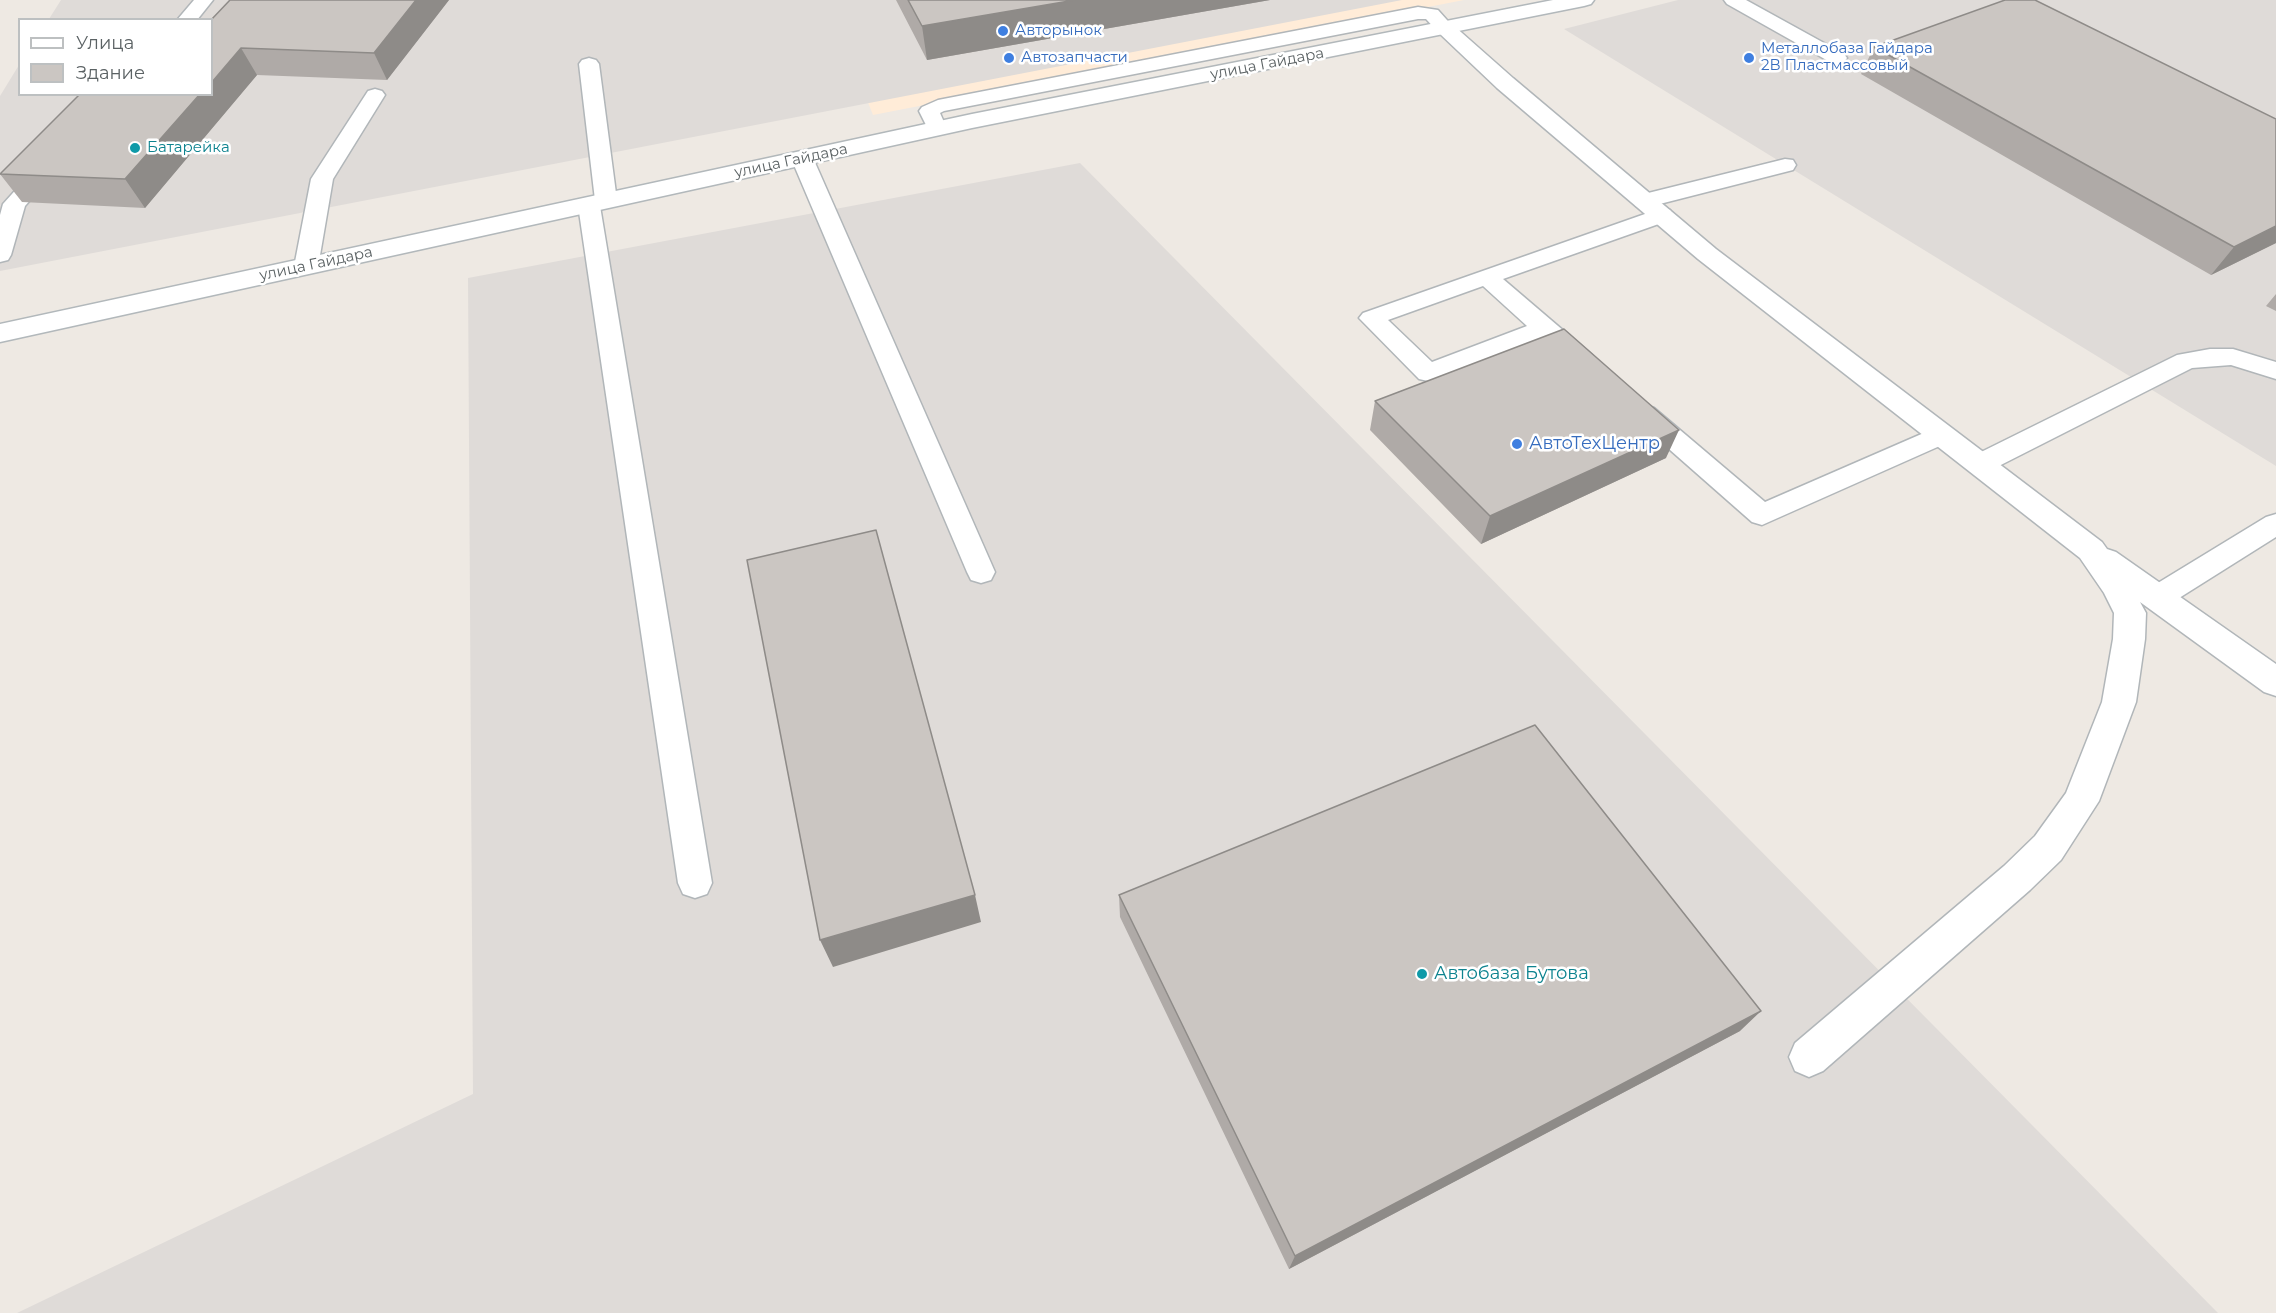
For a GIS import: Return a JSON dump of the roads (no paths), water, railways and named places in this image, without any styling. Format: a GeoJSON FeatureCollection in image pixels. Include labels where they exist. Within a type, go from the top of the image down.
{"type":"FeatureCollection","features":[{"type":"Feature","properties":{"kind":"main road","name":"улица Гайдара"},"geometry":{"type":"LineString","coordinates":[[0,333],[937,129],[1064,92],[1205,76],[1584,0]]}},
{"type":"Feature","properties":{"kind":"main road"},"geometry":{"type":"LineString","coordinates":[[1446,29],[1505,83],[1717,261],[2091,550],[2276,682]]}},
{"type":"Feature","properties":{"kind":"main road"},"geometry":{"type":"LineString","coordinates":[[1809,1057],[2018,878],[2048,848],[2081,801],[2119,702],[2130,622],[2130,613],[2116,586],[2091,550]]}},
{"type":"Feature","properties":{"kind":"lane"},"geometry":{"type":"LineString","coordinates":[[188,18],[204,0]]}},
{"type":"Feature","properties":{"kind":"lane"},"geometry":{"type":"LineString","coordinates":[[1733,0],[1837,58]]}},
{"type":"Feature","properties":{"kind":"lane"},"geometry":{"type":"LineString","coordinates":[[1064,92],[1192,57],[1422,12],[1435,16],[1446,29]]}},
{"type":"Feature","properties":{"kind":"lane"},"geometry":{"type":"LineString","coordinates":[[1316,32],[1332,51]]}},
{"type":"Feature","properties":{"kind":"lane"},"geometry":{"type":"LineString","coordinates":[[1192,57],[1205,76]]}},
{"type":"Feature","properties":{"kind":"lane"},"geometry":{"type":"LineString","coordinates":[[589,64],[598,203],[695,883]]}},
{"type":"Feature","properties":{"kind":"lane"},"geometry":{"type":"LineString","coordinates":[[306,267],[322,179],[375,95]]}},
{"type":"Feature","properties":{"kind":"lane"},"geometry":{"type":"LineString","coordinates":[[0,255],[14,204],[61,154]]}},
{"type":"Feature","properties":{"kind":"lane"},"geometry":{"type":"LineString","coordinates":[[802,158],[981,572]]}},
{"type":"Feature","properties":{"kind":"lane"},"geometry":{"type":"LineString","coordinates":[[1544,328],[1428,373],[1371,318],[1487,277],[1653,208],[1785,165]]}},
{"type":"Feature","properties":{"kind":"lane"},"geometry":{"type":"LineString","coordinates":[[1487,277],[1599,374]]}},
{"type":"Feature","properties":{"kind":"lane"},"geometry":{"type":"LineString","coordinates":[[1980,464],[2186,361],[2210,357],[2233,357],[2276,371]]}},
{"type":"Feature","properties":{"kind":"lane"},"geometry":{"type":"LineString","coordinates":[[1626,398],[1762,514],[1942,435]]}},
{"type":"Feature","properties":{"kind":"lane"},"geometry":{"type":"LineString","coordinates":[[2158,597],[2276,524]]}},
{"type":"Feature","properties":{"kind":"place","name":"Авторынок"},"geometry":{"type":"Point","coordinates":[1003,31]}},
{"type":"Feature","properties":{"kind":"place","name":"Автозапчасти"},"geometry":{"type":"Point","coordinates":[1009,58]}},
{"type":"Feature","properties":{"kind":"place","name":"Металлобаза Гайдара 2В Пластмассовый"},"geometry":{"type":"Point","coordinates":[1749,58]}},
{"type":"Feature","properties":{"kind":"place","name":"Батарейка"},"geometry":{"type":"Point","coordinates":[135,148]}},
{"type":"Feature","properties":{"kind":"place","name":"АвтоТехЦентр"},"geometry":{"type":"Point","coordinates":[1517,444]}},
{"type":"Feature","properties":{"kind":"place","name":"Автобаза Бутова"},"geometry":{"type":"Point","coordinates":[1422,974]}}]}
